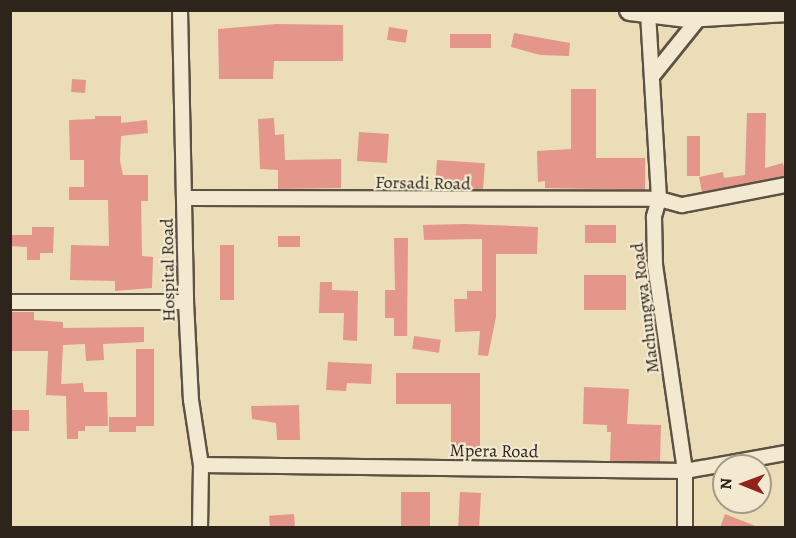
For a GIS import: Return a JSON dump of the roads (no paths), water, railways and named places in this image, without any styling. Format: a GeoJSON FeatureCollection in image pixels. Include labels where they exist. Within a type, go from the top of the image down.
{"type":"FeatureCollection","features":[{"type":"Feature","properties":{"kind":"street","name":"Hospital Road"},"geometry":{"type":"LineString","coordinates":[[180,10],[186,302],[191,399],[201,465],[200,528]]}},
{"type":"Feature","properties":{"kind":"street"},"geometry":{"type":"LineString","coordinates":[[639,12],[700,17],[786,11]]}},
{"type":"Feature","properties":{"kind":"street","name":"Machungwa Road"},"geometry":{"type":"LineString","coordinates":[[639,12],[654,74],[660,199],[654,217],[656,265],[684,471],[685,528]]}},
{"type":"Feature","properties":{"kind":"street"},"geometry":{"type":"LineString","coordinates":[[654,74],[700,17]]}},
{"type":"Feature","properties":{"kind":"street","name":"Forsadi Road"},"geometry":{"type":"LineString","coordinates":[[185,198],[506,202],[660,199],[689,205],[786,185]]}},
{"type":"Feature","properties":{"kind":"street"},"geometry":{"type":"LineString","coordinates":[[10,302],[186,302]]}},
{"type":"Feature","properties":{"kind":"street","name":"Mpera Road"},"geometry":{"type":"LineString","coordinates":[[201,465],[684,471],[786,453]]}}]}
